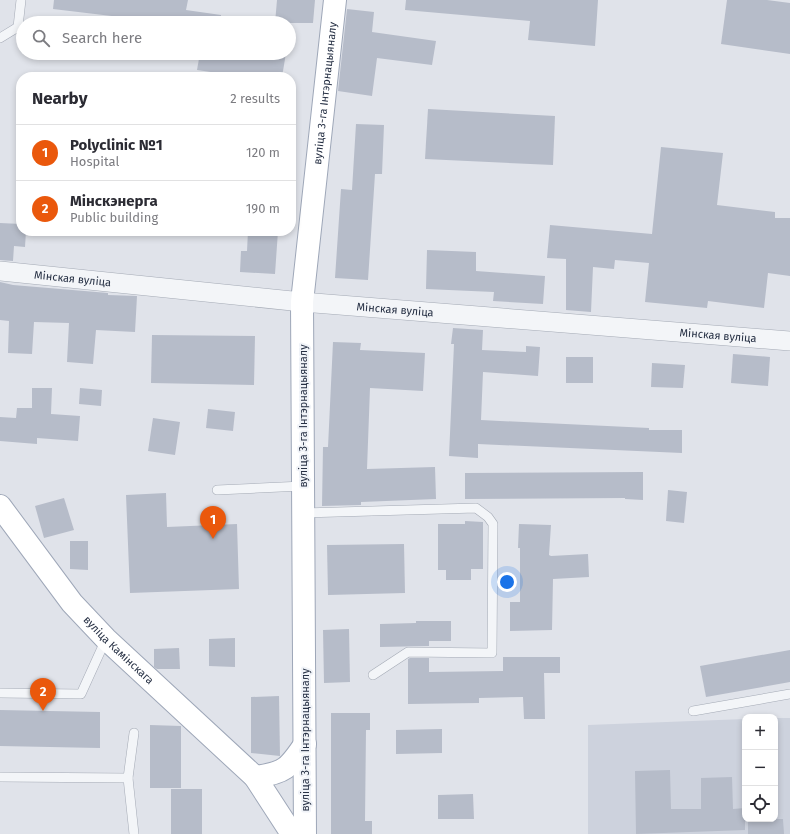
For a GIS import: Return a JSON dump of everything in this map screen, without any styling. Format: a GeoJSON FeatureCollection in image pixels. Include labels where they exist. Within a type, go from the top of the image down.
{"type":"FeatureCollection","features":[{"type":"Feature","properties":{"kind":"main road","name":"вуліца 3-га Інтэрнацыяналу"},"geometry":{"type":"LineString","coordinates":[[306,834],[302,302],[335,0]]}},
{"type":"Feature","properties":{"kind":"main road","name":"вуліца Камінскага"},"geometry":{"type":"LineString","coordinates":[[0,506],[72,603],[106,639],[255,777],[292,834]]}},
{"type":"Feature","properties":{"kind":"main road"},"geometry":{"type":"LineString","coordinates":[[255,777],[272,775],[290,767],[305,744]]}},
{"type":"Feature","properties":{"kind":"street","name":"Мінская вуліца"},"geometry":{"type":"LineString","coordinates":[[0,271],[302,302],[790,341]]}},
{"type":"Feature","properties":{"kind":"lane"},"geometry":{"type":"LineString","coordinates":[[21,0],[21,16]]}},
{"type":"Feature","properties":{"kind":"lane"},"geometry":{"type":"LineString","coordinates":[[0,38],[16,30]]}},
{"type":"Feature","properties":{"kind":"lane"},"geometry":{"type":"LineString","coordinates":[[217,490],[303,486]]}},
{"type":"Feature","properties":{"kind":"lane"},"geometry":{"type":"LineString","coordinates":[[303,513],[476,508],[488,517],[493,524],[492,653],[408,652],[373,675]]}},
{"type":"Feature","properties":{"kind":"lane"},"geometry":{"type":"LineString","coordinates":[[0,694],[80,694],[106,639]]}},
{"type":"Feature","properties":{"kind":"lane"},"geometry":{"type":"LineString","coordinates":[[693,712],[790,694]]}},
{"type":"Feature","properties":{"kind":"lane"},"geometry":{"type":"LineString","coordinates":[[134,734],[128,778],[134,834]]}},
{"type":"Feature","properties":{"kind":"lane"},"geometry":{"type":"LineString","coordinates":[[0,777],[128,778]]}},
{"type":"Feature","properties":{"kind":"shaded area"},"geometry":{"type":"Polygon","coordinates":[[[778,718],[790,718],[790,834],[588,834],[588,725],[742,719],[742,822],[778,822],[778,718]]]}},
{"type":"Feature","properties":{"kind":"building"},"geometry":{"type":"Polygon","coordinates":[[[54,0],[188,0],[186,10],[221,16],[112,16],[53,9],[54,0]]]}},
{"type":"Feature","properties":{"kind":"building"},"geometry":{"type":"Polygon","coordinates":[[[277,0],[315,0],[313,23],[296,23],[296,16],[276,16],[277,0]]]}},
{"type":"Feature","properties":{"kind":"building"},"geometry":{"type":"Polygon","coordinates":[[[406,0],[598,0],[595,46],[528,40],[530,21],[405,10],[406,0]]]}},
{"type":"Feature","properties":{"kind":"building"},"geometry":{"type":"Polygon","coordinates":[[[727,0],[767,0],[790,3],[790,54],[721,44],[727,0]]]}},
{"type":"Feature","properties":{"kind":"building"},"geometry":{"type":"Polygon","coordinates":[[[347,9],[374,12],[372,32],[436,41],[432,65],[377,58],[372,96],[338,91],[347,9]]]}},
{"type":"Feature","properties":{"kind":"building"},"geometry":{"type":"Polygon","coordinates":[[[199,60],[285,60],[283,72],[211,72],[197,70],[199,60]]]}},
{"type":"Feature","properties":{"kind":"building"},"geometry":{"type":"Polygon","coordinates":[[[428,109],[555,116],[553,165],[425,159],[428,109]]]}},
{"type":"Feature","properties":{"kind":"building"},"geometry":{"type":"Polygon","coordinates":[[[356,124],[384,125],[382,174],[375,174],[368,280],[335,278],[341,189],[352,190],[356,124]]]}},
{"type":"Feature","properties":{"kind":"building"},"geometry":{"type":"Polygon","coordinates":[[[661,147],[723,153],[717,205],[775,212],[775,218],[790,218],[790,276],[768,273],[764,308],[708,301],[707,308],[645,302],[649,263],[615,260],[614,269],[593,267],[591,312],[566,310],[566,259],[547,258],[550,225],[652,234],[661,147]]]}},
{"type":"Feature","properties":{"kind":"building"},"geometry":{"type":"Polygon","coordinates":[[[0,223],[16,224],[16,236],[26,236],[25,247],[14,246],[13,261],[0,260],[0,223]]]}},
{"type":"Feature","properties":{"kind":"building"},"geometry":{"type":"Polygon","coordinates":[[[248,236],[278,236],[275,274],[240,272],[241,251],[247,251],[248,236]]]}},
{"type":"Feature","properties":{"kind":"building"},"geometry":{"type":"Polygon","coordinates":[[[427,250],[476,252],[476,271],[545,276],[543,304],[493,301],[494,292],[426,289],[427,250]]]}},
{"type":"Feature","properties":{"kind":"building"},"geometry":{"type":"Polygon","coordinates":[[[0,282],[13,285],[108,293],[108,295],[137,296],[135,332],[96,330],[93,364],[67,362],[69,323],[34,322],[32,354],[8,353],[9,321],[0,320],[0,282]]]}},
{"type":"Feature","properties":{"kind":"building"},"geometry":{"type":"Polygon","coordinates":[[[453,328],[483,330],[482,350],[526,352],[526,346],[540,347],[538,376],[483,372],[481,420],[649,428],[649,430],[682,430],[682,453],[478,444],[478,458],[449,456],[454,344],[451,344],[453,328]]]}},
{"type":"Feature","properties":{"kind":"building"},"geometry":{"type":"Polygon","coordinates":[[[152,335],[255,336],[254,385],[151,383],[152,335]]]}},
{"type":"Feature","properties":{"kind":"building"},"geometry":{"type":"Polygon","coordinates":[[[333,342],[361,343],[360,350],[425,353],[423,391],[370,388],[367,469],[435,467],[436,499],[361,502],[361,505],[322,506],[323,447],[328,447],[333,342]]]}},
{"type":"Feature","properties":{"kind":"building"},"geometry":{"type":"Polygon","coordinates":[[[733,354],[770,357],[768,386],[731,383],[733,354]]]}},
{"type":"Feature","properties":{"kind":"building"},"geometry":{"type":"Polygon","coordinates":[[[566,357],[593,357],[593,383],[566,383],[566,357]]]}},
{"type":"Feature","properties":{"kind":"building"},"geometry":{"type":"Polygon","coordinates":[[[652,363],[685,365],[683,388],[651,387],[652,363]]]}},
{"type":"Feature","properties":{"kind":"building"},"geometry":{"type":"Polygon","coordinates":[[[32,388],[52,388],[51,414],[80,416],[78,441],[37,438],[37,444],[0,441],[0,417],[16,418],[17,408],[32,408],[32,388]]]}},
{"type":"Feature","properties":{"kind":"building"},"geometry":{"type":"Polygon","coordinates":[[[80,388],[102,390],[101,406],[79,404],[80,388]]]}},
{"type":"Feature","properties":{"kind":"building"},"geometry":{"type":"Polygon","coordinates":[[[208,409],[235,412],[233,431],[206,428],[208,409]]]}},
{"type":"Feature","properties":{"kind":"building"},"geometry":{"type":"Polygon","coordinates":[[[153,418],[180,422],[175,455],[148,451],[153,418]]]}},
{"type":"Feature","properties":{"kind":"building"},"geometry":{"type":"Polygon","coordinates":[[[643,472],[643,500],[625,498],[465,499],[465,473],[643,472]]]}},
{"type":"Feature","properties":{"kind":"building"},"geometry":{"type":"Polygon","coordinates":[[[668,490],[687,492],[684,523],[666,521],[668,490]]]}},
{"type":"Feature","properties":{"kind":"building"},"geometry":{"type":"Polygon","coordinates":[[[166,493],[167,527],[237,524],[239,589],[130,593],[126,495],[166,493]]]}},
{"type":"Feature","properties":{"kind":"building"},"geometry":{"type":"Polygon","coordinates":[[[64,498],[74,530],[44,538],[35,506],[64,498]]]}},
{"type":"Feature","properties":{"kind":"building"},"geometry":{"type":"Polygon","coordinates":[[[465,521],[483,522],[483,569],[471,569],[471,580],[446,580],[446,570],[438,570],[438,524],[465,524],[465,521]]]}},
{"type":"Feature","properties":{"kind":"building"},"geometry":{"type":"Polygon","coordinates":[[[519,524],[551,525],[549,555],[551,556],[588,554],[589,577],[553,579],[552,630],[510,631],[510,602],[520,602],[520,548],[518,548],[519,524]]]}},
{"type":"Feature","properties":{"kind":"building"},"geometry":{"type":"Polygon","coordinates":[[[70,541],[88,541],[88,570],[70,569],[70,541]]]}},
{"type":"Feature","properties":{"kind":"building"},"geometry":{"type":"Polygon","coordinates":[[[404,544],[405,593],[328,595],[327,545],[404,544]]]}},
{"type":"Feature","properties":{"kind":"building"},"geometry":{"type":"Polygon","coordinates":[[[416,621],[451,621],[451,641],[429,641],[429,646],[380,647],[380,624],[416,623],[416,621]]]}},
{"type":"Feature","properties":{"kind":"building"},"geometry":{"type":"Polygon","coordinates":[[[349,629],[350,682],[324,683],[323,630],[349,629]]]}},
{"type":"Feature","properties":{"kind":"building"},"geometry":{"type":"Polygon","coordinates":[[[235,638],[235,667],[209,666],[209,639],[235,638]]]}},
{"type":"Feature","properties":{"kind":"building"},"geometry":{"type":"Polygon","coordinates":[[[179,648],[180,669],[157,669],[154,667],[154,649],[179,648]]]}},
{"type":"Feature","properties":{"kind":"building"},"geometry":{"type":"Polygon","coordinates":[[[790,650],[790,682],[706,697],[700,666],[790,650]]]}},
{"type":"Feature","properties":{"kind":"building"},"geometry":{"type":"Polygon","coordinates":[[[503,657],[560,657],[560,673],[544,673],[545,719],[524,719],[523,697],[479,698],[479,703],[408,704],[408,659],[410,658],[429,658],[429,672],[503,671],[503,657]]]}},
{"type":"Feature","properties":{"kind":"building"},"geometry":{"type":"Polygon","coordinates":[[[279,696],[280,756],[251,753],[251,697],[279,696]]]}},
{"type":"Feature","properties":{"kind":"building"},"geometry":{"type":"Polygon","coordinates":[[[0,710],[100,712],[100,748],[0,746],[0,710]]]}},
{"type":"Feature","properties":{"kind":"building"},"geometry":{"type":"Polygon","coordinates":[[[331,713],[370,713],[370,730],[366,730],[365,821],[372,821],[372,834],[331,834],[331,713]]]}},
{"type":"Feature","properties":{"kind":"building"},"geometry":{"type":"Polygon","coordinates":[[[150,725],[181,726],[181,788],[150,788],[150,725]]]}},
{"type":"Feature","properties":{"kind":"building"},"geometry":{"type":"Polygon","coordinates":[[[442,729],[442,753],[396,754],[396,730],[442,729]]]}},
{"type":"Feature","properties":{"kind":"building"},"geometry":{"type":"Polygon","coordinates":[[[670,770],[671,809],[701,809],[701,778],[732,777],[733,809],[742,808],[742,822],[745,822],[745,830],[636,834],[635,771],[670,770]]]}},
{"type":"Feature","properties":{"kind":"building"},"geometry":{"type":"Polygon","coordinates":[[[171,789],[202,789],[202,834],[171,834],[171,789]]]}},
{"type":"Feature","properties":{"kind":"building"},"geometry":{"type":"Polygon","coordinates":[[[473,794],[474,819],[438,819],[438,795],[473,794]]]}},
{"type":"Feature","properties":{"kind":"building"},"geometry":{"type":"Polygon","coordinates":[[[778,819],[783,819],[784,834],[748,834],[748,822],[778,822],[778,819]]]}},
{"type":"Feature","properties":{"kind":"place","name":"Polyclinic №1"},"geometry":{"type":"Point","coordinates":[213,539]}},
{"type":"Feature","properties":{"kind":"place","name":"Мінскэнерга"},"geometry":{"type":"Point","coordinates":[43,711]}}]}
